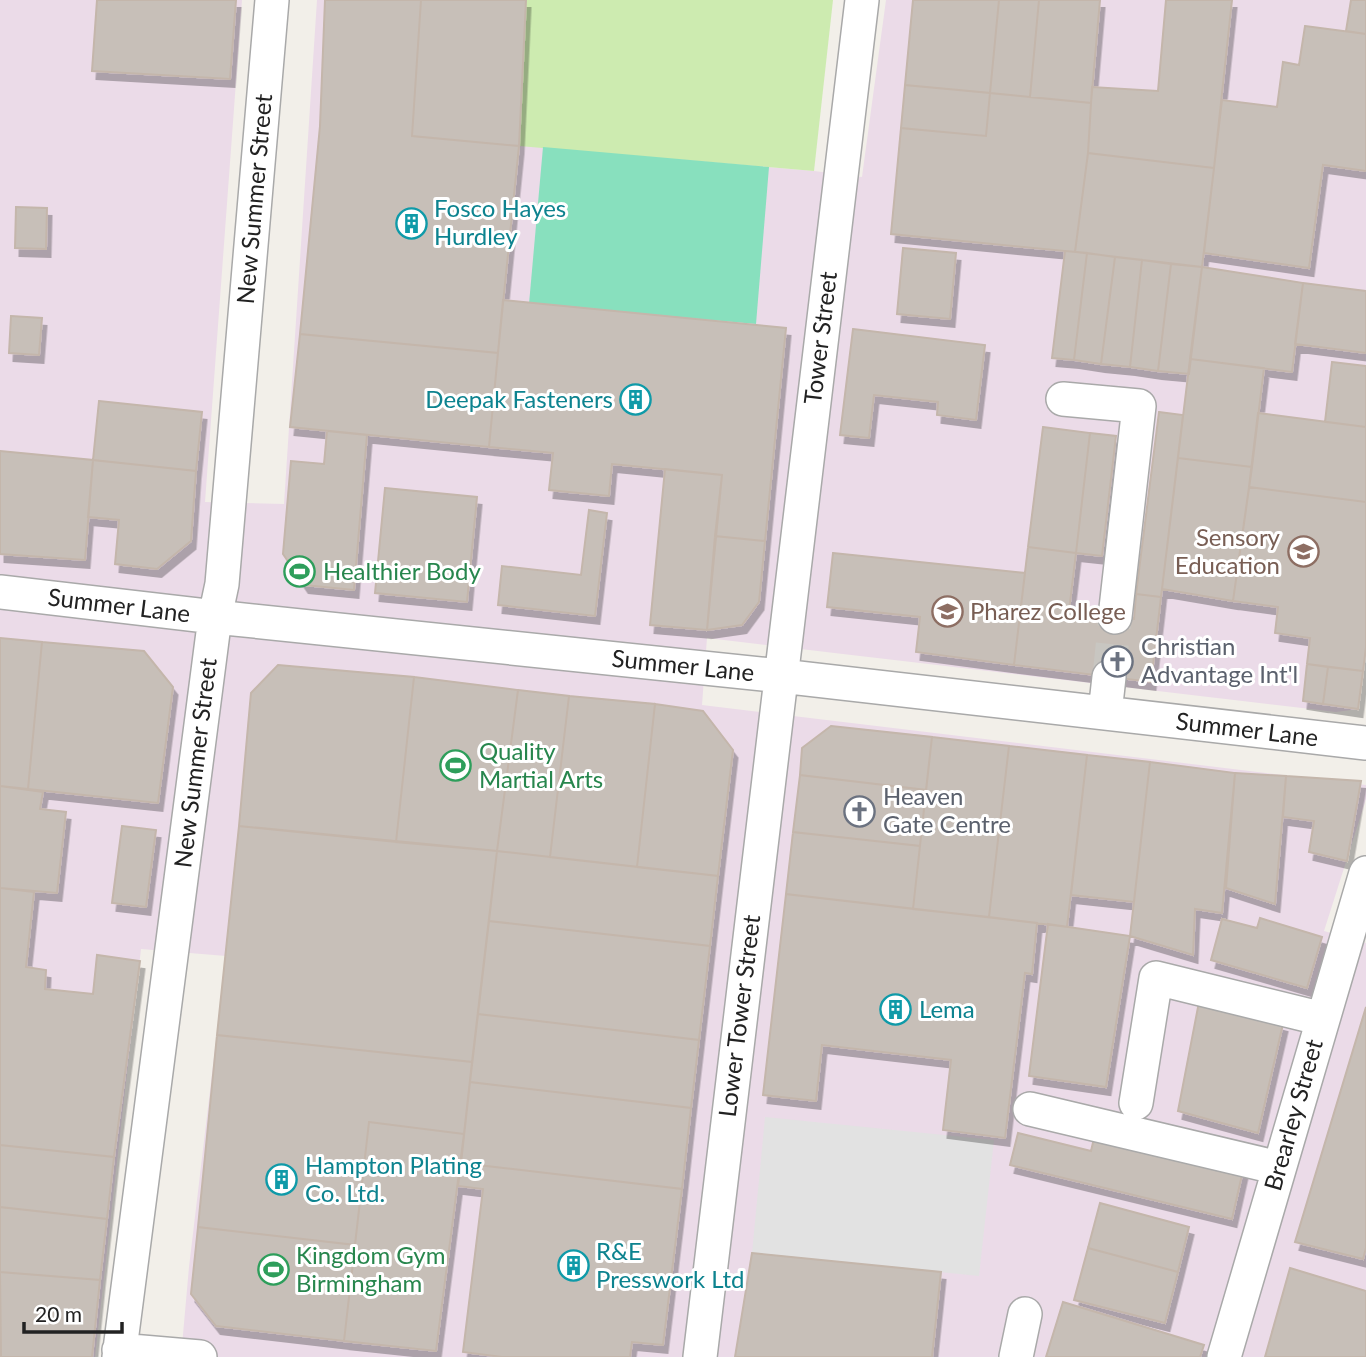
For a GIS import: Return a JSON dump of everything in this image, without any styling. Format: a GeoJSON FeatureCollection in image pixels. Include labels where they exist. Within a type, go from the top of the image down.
{"type":"FeatureCollection","features":[{"type":"Feature","properties":{"kind":"street","name":"New Summer Street"},"geometry":{"type":"LineString","coordinates":[[119,1353],[215,617],[222,584],[272,0]]}},
{"type":"Feature","properties":{"kind":"street","name":"Tower Street"},"geometry":{"type":"LineString","coordinates":[[781,676],[862,0]]}},
{"type":"Feature","properties":{"kind":"street"},"geometry":{"type":"LineString","coordinates":[[1063,399],[1139,406],[1115,617]]}},
{"type":"Feature","properties":{"kind":"street","name":"Summer Lane"},"geometry":{"type":"LineString","coordinates":[[0,592],[781,676],[1366,743]]}},
{"type":"Feature","properties":{"kind":"street","name":"Lower Tower Street"},"geometry":{"type":"LineString","coordinates":[[700,1357],[781,676]]}},
{"type":"Feature","properties":{"kind":"street"},"geometry":{"type":"LineString","coordinates":[[1105,713],[1109,677]]}},
{"type":"Feature","properties":{"kind":"street","name":"Brearley Street"},"geometry":{"type":"LineString","coordinates":[[1224,1357],[1322,1019],[1353,960],[1366,873]]}},
{"type":"Feature","properties":{"kind":"street"},"geometry":{"type":"LineString","coordinates":[[1136,1103],[1156,978],[1322,1019]]}},
{"type":"Feature","properties":{"kind":"street"},"geometry":{"type":"LineString","coordinates":[[1030,1109],[1279,1168]]}},
{"type":"Feature","properties":{"kind":"street"},"geometry":{"type":"LineString","coordinates":[[1016,1357],[1025,1314]]}},
{"type":"Feature","properties":{"kind":"street"},"geometry":{"type":"LineString","coordinates":[[119,1353],[200,1357]]}},
{"type":"Feature","properties":{"kind":"shaded area"},"geometry":{"type":"Polygon","coordinates":[[[0,0],[242,0],[205,502],[284,504],[317,0],[526,0],[543,147],[862,177],[886,0],[1366,0],[1366,652],[1358,709],[1336,712],[707,638],[702,705],[1366,785],[1366,799],[1324,931],[1366,943],[1366,1357],[181,1357],[226,956],[141,949],[95,1357],[0,1357],[0,0]]]}},
{"type":"Feature","properties":{"kind":"shaded area"},"geometry":{"type":"Polygon","coordinates":[[[765,1117],[994,1140],[979,1276],[752,1253],[765,1117]]]}},
{"type":"Feature","properties":{"kind":"green space"},"geometry":{"type":"Polygon","coordinates":[[[526,0],[833,0],[814,171],[519,146],[526,0]]]}},
{"type":"Feature","properties":{"kind":"green space"},"geometry":{"type":"Polygon","coordinates":[[[543,147],[769,167],[756,324],[529,304],[543,147]]]}},
{"type":"Feature","properties":{"kind":"building"},"geometry":{"type":"Polygon","coordinates":[[[97,0],[236,0],[230,79],[92,71],[97,0]]]}},
{"type":"Feature","properties":{"kind":"building","name":"Fosco Hayes Hurdley"},"geometry":{"type":"Polygon","coordinates":[[[325,0],[421,0],[412,136],[519,146],[498,353],[300,334],[320,126],[325,0]]]}},
{"type":"Feature","properties":{"kind":"building"},"geometry":{"type":"Polygon","coordinates":[[[421,0],[526,0],[519,146],[412,136],[421,0]]]}},
{"type":"Feature","properties":{"kind":"building"},"geometry":{"type":"Polygon","coordinates":[[[913,0],[999,0],[990,93],[905,85],[913,0]]]}},
{"type":"Feature","properties":{"kind":"building"},"geometry":{"type":"Polygon","coordinates":[[[999,0],[1039,0],[1030,97],[990,93],[999,0]]]}},
{"type":"Feature","properties":{"kind":"building"},"geometry":{"type":"Polygon","coordinates":[[[1039,0],[1100,0],[1091,103],[1030,97],[1039,0]]]}},
{"type":"Feature","properties":{"kind":"building"},"geometry":{"type":"Polygon","coordinates":[[[1166,0],[1232,0],[1214,168],[1088,153],[1092,87],[1158,91],[1166,0]]]}},
{"type":"Feature","properties":{"kind":"building"},"geometry":{"type":"Polygon","coordinates":[[[1351,0],[1366,0],[1366,34],[1346,31],[1351,0]]]}},
{"type":"Feature","properties":{"kind":"building"},"geometry":{"type":"Polygon","coordinates":[[[1305,26],[1366,34],[1366,171],[1323,165],[1309,268],[1204,253],[1222,100],[1277,107],[1283,62],[1299,65],[1305,26]]]}},
{"type":"Feature","properties":{"kind":"building"},"geometry":{"type":"Polygon","coordinates":[[[905,85],[990,93],[986,136],[901,128],[905,85]]]}},
{"type":"Feature","properties":{"kind":"building"},"geometry":{"type":"Polygon","coordinates":[[[990,93],[1091,103],[1088,153],[1075,252],[891,234],[901,128],[986,136],[990,93]]]}},
{"type":"Feature","properties":{"kind":"building"},"geometry":{"type":"Polygon","coordinates":[[[1088,153],[1214,168],[1202,267],[1075,252],[1088,153]]]}},
{"type":"Feature","properties":{"kind":"building"},"geometry":{"type":"Polygon","coordinates":[[[16,207],[47,208],[46,249],[15,248],[16,207]]]}},
{"type":"Feature","properties":{"kind":"building"},"geometry":{"type":"Polygon","coordinates":[[[903,248],[956,253],[950,319],[897,314],[903,248]]]}},
{"type":"Feature","properties":{"kind":"building"},"geometry":{"type":"Polygon","coordinates":[[[1065,251],[1087,253],[1074,360],[1052,358],[1065,251]]]}},
{"type":"Feature","properties":{"kind":"building"},"geometry":{"type":"Polygon","coordinates":[[[1087,253],[1115,257],[1101,364],[1074,360],[1087,253]]]}},
{"type":"Feature","properties":{"kind":"building"},"geometry":{"type":"Polygon","coordinates":[[[1115,257],[1142,260],[1130,367],[1101,364],[1115,257]]]}},
{"type":"Feature","properties":{"kind":"building"},"geometry":{"type":"Polygon","coordinates":[[[1142,260],[1171,264],[1158,371],[1130,367],[1142,260]]]}},
{"type":"Feature","properties":{"kind":"building"},"geometry":{"type":"Polygon","coordinates":[[[1171,264],[1202,267],[1189,374],[1158,371],[1171,264]]]}},
{"type":"Feature","properties":{"kind":"building"},"geometry":{"type":"Polygon","coordinates":[[[1202,267],[1303,283],[1292,372],[1190,359],[1202,267]]]}},
{"type":"Feature","properties":{"kind":"building"},"geometry":{"type":"Polygon","coordinates":[[[1303,283],[1366,291],[1366,353],[1295,344],[1303,283]]]}},
{"type":"Feature","properties":{"kind":"building","name":"Deepak Fasteners"},"geometry":{"type":"Polygon","coordinates":[[[503,300],[786,328],[765,541],[715,536],[722,475],[612,464],[609,496],[549,490],[553,453],[489,447],[503,300]]]}},
{"type":"Feature","properties":{"kind":"building"},"geometry":{"type":"Polygon","coordinates":[[[11,316],[42,318],[39,355],[9,353],[11,316]]]}},
{"type":"Feature","properties":{"kind":"building"},"geometry":{"type":"Polygon","coordinates":[[[853,329],[985,345],[976,420],[937,415],[938,402],[874,395],[869,438],[840,435],[853,329]]]}},
{"type":"Feature","properties":{"kind":"building"},"geometry":{"type":"Polygon","coordinates":[[[300,334],[498,353],[489,447],[290,427],[300,334]]]}},
{"type":"Feature","properties":{"kind":"building"},"geometry":{"type":"Polygon","coordinates":[[[1190,359],[1264,368],[1252,467],[1178,458],[1190,359]]]}},
{"type":"Feature","properties":{"kind":"building"},"geometry":{"type":"Polygon","coordinates":[[[1332,362],[1366,366],[1366,427],[1325,422],[1332,362]]]}},
{"type":"Feature","properties":{"kind":"building"},"geometry":{"type":"Polygon","coordinates":[[[99,401],[202,412],[196,471],[93,460],[99,401]]]}},
{"type":"Feature","properties":{"kind":"building"},"geometry":{"type":"Polygon","coordinates":[[[1159,412],[1183,415],[1161,597],[1136,594],[1159,412]]]}},
{"type":"Feature","properties":{"kind":"building"},"geometry":{"type":"Polygon","coordinates":[[[1258,413],[1366,427],[1366,502],[1249,487],[1258,413]]]}},
{"type":"Feature","properties":{"kind":"building"},"geometry":{"type":"Polygon","coordinates":[[[1043,427],[1090,433],[1076,553],[1028,547],[1043,427]]]}},
{"type":"Feature","properties":{"kind":"building"},"geometry":{"type":"Polygon","coordinates":[[[327,431],[367,435],[354,590],[304,585],[283,554],[291,461],[324,464],[327,431]]]}},
{"type":"Feature","properties":{"kind":"building"},"geometry":{"type":"Polygon","coordinates":[[[1090,433],[1116,436],[1102,556],[1076,553],[1090,433]]]}},
{"type":"Feature","properties":{"kind":"building"},"geometry":{"type":"Polygon","coordinates":[[[0,451],[93,460],[85,560],[0,554],[0,451]]]}},
{"type":"Feature","properties":{"kind":"building"},"geometry":{"type":"Polygon","coordinates":[[[1178,458],[1252,467],[1233,601],[1162,589],[1178,458]]]}},
{"type":"Feature","properties":{"kind":"building"},"geometry":{"type":"Polygon","coordinates":[[[93,460],[196,471],[191,541],[157,569],[115,564],[119,520],[88,517],[93,460]]]}},
{"type":"Feature","properties":{"kind":"building"},"geometry":{"type":"Polygon","coordinates":[[[665,469],[722,475],[707,630],[650,625],[665,469]]]}},
{"type":"Feature","properties":{"kind":"building","name":"Sensory Education"},"geometry":{"type":"Polygon","coordinates":[[[1249,487],[1366,502],[1366,647],[1363,671],[1307,664],[1310,638],[1275,633],[1278,607],[1233,601],[1249,487]]]}},
{"type":"Feature","properties":{"kind":"building"},"geometry":{"type":"Polygon","coordinates":[[[385,488],[477,497],[467,602],[375,593],[385,488]]]}},
{"type":"Feature","properties":{"kind":"building"},"geometry":{"type":"Polygon","coordinates":[[[589,510],[607,513],[595,616],[498,605],[502,566],[581,575],[589,510]]]}},
{"type":"Feature","properties":{"kind":"building"},"geometry":{"type":"Polygon","coordinates":[[[715,536],[765,541],[759,602],[742,625],[707,630],[715,536]]]}},
{"type":"Feature","properties":{"kind":"building"},"geometry":{"type":"Polygon","coordinates":[[[1028,547],[1076,553],[1069,611],[1134,619],[1136,594],[1161,597],[1151,682],[1014,665],[1028,547]]]}},
{"type":"Feature","properties":{"kind":"building","name":"Pharez College"},"geometry":{"type":"Polygon","coordinates":[[[833,553],[1025,573],[1014,665],[916,652],[920,617],[827,607],[833,553]]]}},
{"type":"Feature","properties":{"kind":"building"},"geometry":{"type":"Polygon","coordinates":[[[0,638],[42,642],[28,789],[0,786],[0,638]]]}},
{"type":"Feature","properties":{"kind":"building"},"geometry":{"type":"Polygon","coordinates":[[[42,642],[144,651],[173,687],[158,803],[28,789],[42,642]]]}},
{"type":"Feature","properties":{"kind":"building"},"geometry":{"type":"Polygon","coordinates":[[[1307,664],[1328,667],[1323,704],[1303,701],[1307,664]]]}},
{"type":"Feature","properties":{"kind":"building"},"geometry":{"type":"Polygon","coordinates":[[[278,665],[414,677],[396,842],[239,826],[251,693],[278,665]]]}},
{"type":"Feature","properties":{"kind":"building"},"geometry":{"type":"Polygon","coordinates":[[[1328,667],[1363,671],[1358,709],[1323,704],[1328,667]]]}},
{"type":"Feature","properties":{"kind":"building","name":"Quality Martial Arts"},"geometry":{"type":"Polygon","coordinates":[[[414,677],[518,690],[497,851],[396,842],[414,677]]]}},
{"type":"Feature","properties":{"kind":"building"},"geometry":{"type":"Polygon","coordinates":[[[518,690],[569,696],[550,857],[497,851],[518,690]]]}},
{"type":"Feature","properties":{"kind":"building"},"geometry":{"type":"Polygon","coordinates":[[[569,696],[655,704],[637,867],[550,857],[569,696]]]}},
{"type":"Feature","properties":{"kind":"building"},"geometry":{"type":"Polygon","coordinates":[[[655,704],[703,711],[733,750],[718,876],[637,867],[655,704]]]}},
{"type":"Feature","properties":{"kind":"building"},"geometry":{"type":"Polygon","coordinates":[[[831,726],[932,737],[926,790],[800,775],[802,748],[831,726]]]}},
{"type":"Feature","properties":{"kind":"building"},"geometry":{"type":"Polygon","coordinates":[[[932,737],[1009,746],[989,917],[913,909],[932,737]]]}},
{"type":"Feature","properties":{"kind":"building"},"geometry":{"type":"Polygon","coordinates":[[[1009,746],[1087,755],[1067,927],[989,917],[1009,746]]]}},
{"type":"Feature","properties":{"kind":"building"},"geometry":{"type":"Polygon","coordinates":[[[1087,755],[1150,762],[1134,902],[1071,895],[1087,755]]]}},
{"type":"Feature","properties":{"kind":"building"},"geometry":{"type":"Polygon","coordinates":[[[1150,762],[1235,773],[1222,913],[1195,909],[1193,955],[1130,936],[1150,762]]]}},
{"type":"Feature","properties":{"kind":"building"},"geometry":{"type":"Polygon","coordinates":[[[1235,773],[1286,776],[1275,904],[1226,888],[1235,773]]]}},
{"type":"Feature","properties":{"kind":"building","name":"Heaven Gate Centre"},"geometry":{"type":"Polygon","coordinates":[[[800,775],[926,790],[920,846],[793,832],[800,775]]]}},
{"type":"Feature","properties":{"kind":"building"},"geometry":{"type":"Polygon","coordinates":[[[1286,776],[1361,781],[1347,861],[1309,852],[1314,821],[1283,817],[1286,776]]]}},
{"type":"Feature","properties":{"kind":"building"},"geometry":{"type":"Polygon","coordinates":[[[0,786],[43,792],[40,809],[66,812],[57,893],[0,888],[0,786]]]}},
{"type":"Feature","properties":{"kind":"building"},"geometry":{"type":"Polygon","coordinates":[[[122,826],[156,830],[146,907],[112,903],[122,826]]]}},
{"type":"Feature","properties":{"kind":"building"},"geometry":{"type":"Polygon","coordinates":[[[239,826],[497,851],[472,1062],[217,1035],[239,826]]]}},
{"type":"Feature","properties":{"kind":"building"},"geometry":{"type":"Polygon","coordinates":[[[793,832],[920,846],[913,909],[786,894],[793,832]]]}},
{"type":"Feature","properties":{"kind":"building"},"geometry":{"type":"Polygon","coordinates":[[[497,851],[718,876],[710,946],[489,921],[497,851]]]}},
{"type":"Feature","properties":{"kind":"building"},"geometry":{"type":"Polygon","coordinates":[[[0,888],[34,892],[26,967],[46,970],[45,989],[93,994],[97,955],[140,961],[114,1157],[0,1145],[0,888]]]}},
{"type":"Feature","properties":{"kind":"building","name":"Lema"},"geometry":{"type":"Polygon","coordinates":[[[786,894],[1037,923],[1032,974],[1025,973],[1005,1138],[943,1130],[951,1060],[822,1045],[816,1101],[763,1095],[786,894]]]}},
{"type":"Feature","properties":{"kind":"building"},"geometry":{"type":"Polygon","coordinates":[[[1260,918],[1322,937],[1307,988],[1211,960],[1222,919],[1257,928],[1260,918]]]}},
{"type":"Feature","properties":{"kind":"building"},"geometry":{"type":"Polygon","coordinates":[[[489,921],[710,946],[699,1040],[478,1014],[489,921]]]}},
{"type":"Feature","properties":{"kind":"building"},"geometry":{"type":"Polygon","coordinates":[[[1048,924],[1130,936],[1106,1087],[1029,1076],[1048,924]]]}},
{"type":"Feature","properties":{"kind":"building"},"geometry":{"type":"Polygon","coordinates":[[[1199,1002],[1283,1024],[1258,1133],[1178,1111],[1199,1002]]]}},
{"type":"Feature","properties":{"kind":"building"},"geometry":{"type":"Polygon","coordinates":[[[1366,1007],[1366,1248],[1363,1259],[1295,1242],[1366,1007]]]}},
{"type":"Feature","properties":{"kind":"building"},"geometry":{"type":"Polygon","coordinates":[[[478,1014],[699,1040],[691,1108],[470,1082],[478,1014]]]}},
{"type":"Feature","properties":{"kind":"building","name":"Hampton Plating Co. Ltd."},"geometry":{"type":"Polygon","coordinates":[[[217,1035],[472,1062],[464,1134],[369,1122],[355,1245],[198,1227],[217,1035]]]}},
{"type":"Feature","properties":{"kind":"building"},"geometry":{"type":"Polygon","coordinates":[[[470,1082],[691,1108],[682,1189],[461,1163],[470,1082]]]}},
{"type":"Feature","properties":{"kind":"building"},"geometry":{"type":"Polygon","coordinates":[[[369,1122],[464,1134],[436,1351],[344,1341],[369,1122]]]}},
{"type":"Feature","properties":{"kind":"building"},"geometry":{"type":"Polygon","coordinates":[[[1096,1130],[1244,1166],[1232,1219],[1010,1165],[1018,1133],[1091,1151],[1096,1130]]]}},
{"type":"Feature","properties":{"kind":"building"},"geometry":{"type":"Polygon","coordinates":[[[0,1145],[114,1157],[107,1219],[0,1207],[0,1145]]]}},
{"type":"Feature","properties":{"kind":"building","name":"R&E Presswork Ltd"},"geometry":{"type":"Polygon","coordinates":[[[461,1163],[682,1189],[663,1345],[632,1342],[630,1357],[502,1357],[463,1352],[483,1189],[458,1186],[461,1163]]]}},
{"type":"Feature","properties":{"kind":"building"},"geometry":{"type":"Polygon","coordinates":[[[1100,1203],[1189,1227],[1178,1272],[1088,1248],[1100,1203]]]}},
{"type":"Feature","properties":{"kind":"building"},"geometry":{"type":"Polygon","coordinates":[[[0,1207],[107,1219],[100,1280],[0,1272],[0,1207]]]}},
{"type":"Feature","properties":{"kind":"building","name":"Kingdom Gym Birmingham"},"geometry":{"type":"Polygon","coordinates":[[[198,1227],[355,1245],[344,1341],[216,1326],[191,1294],[198,1227]]]}},
{"type":"Feature","properties":{"kind":"building"},"geometry":{"type":"Polygon","coordinates":[[[1088,1248],[1178,1272],[1165,1323],[1074,1300],[1088,1248]]]}},
{"type":"Feature","properties":{"kind":"building"},"geometry":{"type":"Polygon","coordinates":[[[752,1253],[941,1272],[932,1357],[735,1357],[752,1253]]]}},
{"type":"Feature","properties":{"kind":"building"},"geometry":{"type":"Polygon","coordinates":[[[1290,1268],[1366,1291],[1366,1357],[1265,1357],[1290,1268]]]}},
{"type":"Feature","properties":{"kind":"building"},"geometry":{"type":"Polygon","coordinates":[[[0,1272],[100,1280],[92,1357],[1,1357],[0,1272]]]}},
{"type":"Feature","properties":{"kind":"building"},"geometry":{"type":"Polygon","coordinates":[[[1063,1302],[1204,1345],[1200,1357],[1046,1357],[1063,1302]]]}},
{"type":"Feature","properties":{"kind":"tunnel"},"geometry":{"type":"LineString","coordinates":[[1109,677],[1115,617]]}},
{"type":"Feature","properties":{"kind":"place","name":"Fosco Hayes Hurdley"},"geometry":{"type":"Point","coordinates":[411,223]}},
{"type":"Feature","properties":{"kind":"place","name":"Deepak Fasteners"},"geometry":{"type":"Point","coordinates":[636,400]}},
{"type":"Feature","properties":{"kind":"place","name":"Sensory Education"},"geometry":{"type":"Point","coordinates":[1303,552]}},
{"type":"Feature","properties":{"kind":"place","name":"Healthier Body"},"geometry":{"type":"Point","coordinates":[300,572]}},
{"type":"Feature","properties":{"kind":"place","name":"Pharez College"},"geometry":{"type":"Point","coordinates":[947,612]}},
{"type":"Feature","properties":{"kind":"place","name":"Christian Advantage Int'l"},"geometry":{"type":"Point","coordinates":[1118,661]}},
{"type":"Feature","properties":{"kind":"place","name":"Quality Martial Arts"},"geometry":{"type":"Point","coordinates":[456,766]}},
{"type":"Feature","properties":{"kind":"place","name":"Heaven Gate Centre"},"geometry":{"type":"Point","coordinates":[860,811]}},
{"type":"Feature","properties":{"kind":"place","name":"Lema"},"geometry":{"type":"Point","coordinates":[896,1010]}},
{"type":"Feature","properties":{"kind":"place","name":"Hampton Plating Co. Ltd."},"geometry":{"type":"Point","coordinates":[282,1180]}},
{"type":"Feature","properties":{"kind":"place","name":"R&E Presswork Ltd"},"geometry":{"type":"Point","coordinates":[573,1266]}},
{"type":"Feature","properties":{"kind":"place","name":"Kingdom Gym Birmingham"},"geometry":{"type":"Point","coordinates":[273,1270]}}]}
